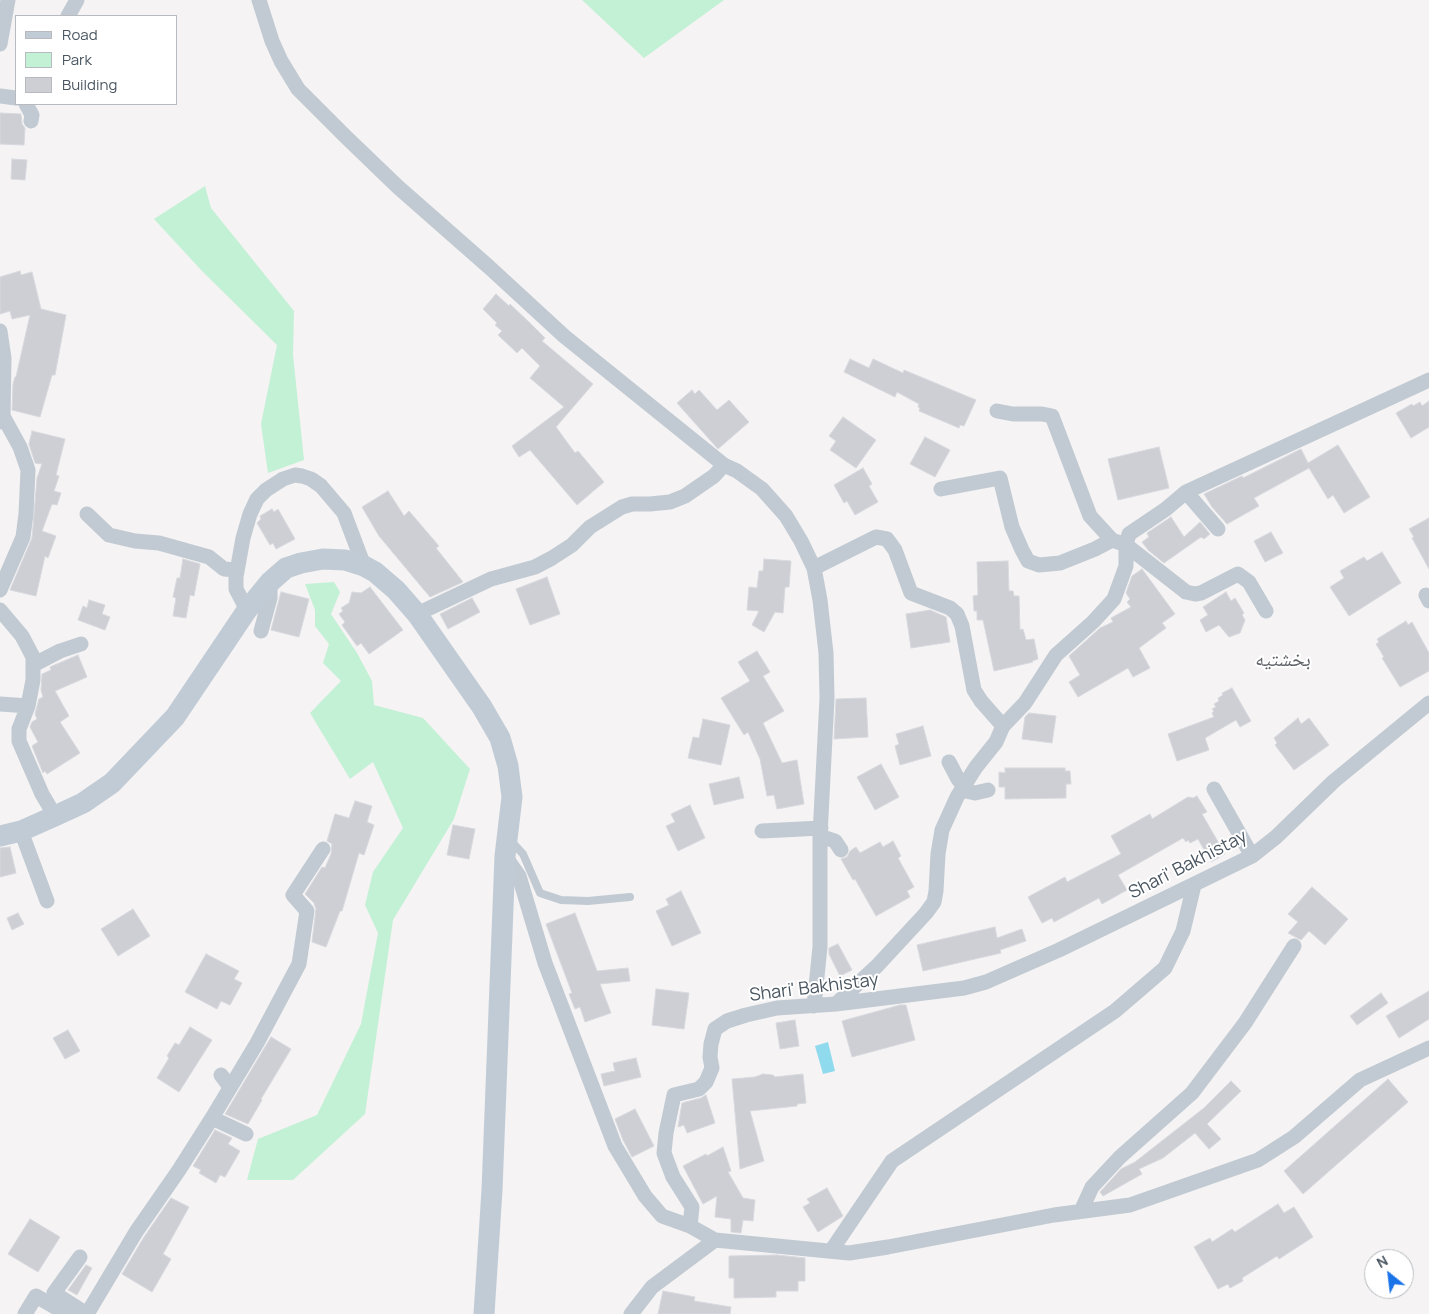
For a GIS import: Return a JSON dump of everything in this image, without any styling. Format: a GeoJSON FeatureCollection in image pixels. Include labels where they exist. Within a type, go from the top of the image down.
{"type":"FeatureCollection","features":[{"type":"Feature","properties":{"kind":"main road"},"geometry":{"type":"LineString","coordinates":[[6,831],[54,816],[83,803],[112,783],[175,717],[248,610],[270,582],[286,568],[323,559],[345,560],[375,572],[396,590],[417,614],[482,707],[500,738],[508,766],[512,797],[506,847],[492,1190],[484,1314]]}},
{"type":"Feature","properties":{"kind":"street"},"geometry":{"type":"LineString","coordinates":[[0,44],[8,0]]}},
{"type":"Feature","properties":{"kind":"street"},"geometry":{"type":"LineString","coordinates":[[69,15],[77,0]]}},
{"type":"Feature","properties":{"kind":"street"},"geometry":{"type":"LineString","coordinates":[[259,0],[272,42],[298,89],[346,137],[398,187],[564,336],[724,465],[750,480],[776,504],[794,528],[814,568],[825,644],[827,689],[821,832],[820,948],[814,1006]]}},
{"type":"Feature","properties":{"kind":"street"},"geometry":{"type":"LineString","coordinates":[[0,88],[15,90]]}},
{"type":"Feature","properties":{"kind":"street"},"geometry":{"type":"LineString","coordinates":[[0,96],[15,98]]}},
{"type":"Feature","properties":{"kind":"street"},"geometry":{"type":"LineString","coordinates":[[27,105],[32,115],[31,121]]}},
{"type":"Feature","properties":{"kind":"street"},"geometry":{"type":"LineString","coordinates":[[0,331],[4,358],[1,419],[20,447],[28,470],[23,537],[0,590]]}},
{"type":"Feature","properties":{"kind":"street"},"geometry":{"type":"LineString","coordinates":[[941,489],[1000,478],[1012,527],[1028,561],[1039,565],[1060,564],[1095,549],[1119,542],[1166,509],[1186,492],[1429,380]]}},
{"type":"Feature","properties":{"kind":"street"},"geometry":{"type":"LineString","coordinates":[[997,411],[1013,414],[1052,416],[1090,516],[1119,542],[1186,592],[1201,593],[1238,574],[1250,582],[1266,611]]}},
{"type":"Feature","properties":{"kind":"street"},"geometry":{"type":"LineString","coordinates":[[417,614],[492,580],[535,567],[572,545],[590,528],[622,508],[632,504],[670,502],[685,496],[714,476],[724,465]]}},
{"type":"Feature","properties":{"kind":"street"},"geometry":{"type":"LineString","coordinates":[[248,610],[236,589],[236,570],[248,522],[257,500],[266,490],[295,476],[311,479],[321,486],[344,513],[364,566]]}},
{"type":"Feature","properties":{"kind":"street"},"geometry":{"type":"LineString","coordinates":[[1186,492],[1218,529]]}},
{"type":"Feature","properties":{"kind":"street"},"geometry":{"type":"LineString","coordinates":[[87,514],[108,535],[135,541],[159,543],[209,558],[224,569],[236,570]]}},
{"type":"Feature","properties":{"kind":"street"},"geometry":{"type":"LineString","coordinates":[[814,568],[876,537],[887,539],[895,550],[911,593],[950,608],[957,614],[962,626],[970,677],[974,690],[1003,726]]}},
{"type":"Feature","properties":{"kind":"street"},"geometry":{"type":"LineString","coordinates":[[836,1004],[877,966],[934,902],[938,854],[945,819],[976,767],[996,742],[1003,726],[1025,703],[1056,655],[1093,622],[1114,599],[1126,566],[1119,542]]}},
{"type":"Feature","properties":{"kind":"street"},"geometry":{"type":"LineString","coordinates":[[262,631],[270,598],[270,582]]}},
{"type":"Feature","properties":{"kind":"street"},"geometry":{"type":"LineString","coordinates":[[0,610],[22,636],[33,657],[33,680],[28,706],[19,729],[19,741],[42,794],[54,816]]}},
{"type":"Feature","properties":{"kind":"street"},"geometry":{"type":"LineString","coordinates":[[33,665],[60,651],[81,644]]}},
{"type":"Feature","properties":{"kind":"street","name":"Shari' Bakhistay"},"geometry":{"type":"LineString","coordinates":[[690,1226],[692,1207],[674,1177],[664,1153],[674,1095],[699,1089],[706,1082],[712,1068],[711,1044],[715,1029],[727,1021],[746,1014],[777,1008],[836,1004],[964,988],[986,982],[1059,950],[1252,856],[1276,837],[1334,781],[1429,702]]}},
{"type":"Feature","properties":{"kind":"street"},"geometry":{"type":"LineString","coordinates":[[0,704],[28,706]]}},
{"type":"Feature","properties":{"kind":"street"},"geometry":{"type":"LineString","coordinates":[[949,762],[963,788],[975,793],[988,790]]}},
{"type":"Feature","properties":{"kind":"street"},"geometry":{"type":"LineString","coordinates":[[1214,789],[1252,856]]}},
{"type":"Feature","properties":{"kind":"street"},"geometry":{"type":"LineString","coordinates":[[6,831],[47,901]]}},
{"type":"Feature","properties":{"kind":"street"},"geometry":{"type":"LineString","coordinates":[[762,831],[821,832],[835,841],[841,850]]}},
{"type":"Feature","properties":{"kind":"street"},"geometry":{"type":"LineString","coordinates":[[506,847],[519,876],[545,963],[615,1146],[645,1196],[662,1216],[690,1226],[715,1240],[849,1253],[1081,1211],[1130,1205],[1258,1160],[1294,1137],[1360,1080],[1429,1048]]}},
{"type":"Feature","properties":{"kind":"street"},"geometry":{"type":"LineString","coordinates":[[80,1257],[54,1293],[87,1314],[136,1232],[212,1118],[226,1081],[257,1043],[299,964],[307,911],[293,895],[323,849]]}},
{"type":"Feature","properties":{"kind":"street"},"geometry":{"type":"LineString","coordinates":[[831,1251],[892,1160],[1115,1011],[1165,968],[1183,931],[1194,885]]}},
{"type":"Feature","properties":{"kind":"street"},"geometry":{"type":"LineString","coordinates":[[1081,1211],[1092,1187],[1120,1157],[1192,1093],[1245,1023],[1294,946]]}},
{"type":"Feature","properties":{"kind":"street"},"geometry":{"type":"LineString","coordinates":[[212,1118],[246,1134]]}},
{"type":"Feature","properties":{"kind":"street"},"geometry":{"type":"LineString","coordinates":[[631,1314],[652,1287],[715,1240]]}},
{"type":"Feature","properties":{"kind":"street"},"geometry":{"type":"LineString","coordinates":[[25,1314],[36,1296],[67,1314]]}},
{"type":"Feature","properties":{"kind":"lane"},"geometry":{"type":"LineString","coordinates":[[506,847],[523,854],[540,893],[561,900],[588,901],[630,897]]}},
{"type":"Feature","properties":{"kind":"green space"},"geometry":{"type":"Polygon","coordinates":[[[582,0],[724,0],[644,58],[582,0]]]}},
{"type":"Feature","properties":{"kind":"green space"},"geometry":{"type":"Polygon","coordinates":[[[205,186],[211,208],[294,311],[293,355],[304,460],[268,473],[261,424],[277,345],[202,271],[154,219],[205,186]]]}},
{"type":"Feature","properties":{"kind":"green space"},"geometry":{"type":"Polygon","coordinates":[[[334,582],[340,592],[331,614],[357,653],[372,681],[374,705],[423,718],[470,769],[454,819],[393,920],[365,1114],[293,1180],[247,1180],[258,1139],[317,1115],[361,1024],[378,933],[365,905],[373,872],[403,828],[373,762],[350,779],[310,713],[341,681],[323,663],[329,644],[315,626],[315,610],[305,584],[334,582]]]}},
{"type":"Feature","properties":{"kind":"water"},"geometry":{"type":"Polygon","coordinates":[[[828,1042],[835,1071],[823,1074],[815,1046],[828,1042]]]}},
{"type":"Feature","properties":{"kind":"building"},"geometry":{"type":"Polygon","coordinates":[[[0,113],[21,114],[22,124],[25,128],[24,145],[0,144],[0,113]]]}},
{"type":"Feature","properties":{"kind":"building"},"geometry":{"type":"Polygon","coordinates":[[[12,159],[27,160],[25,180],[11,179],[12,159]]]}},
{"type":"Feature","properties":{"kind":"building"},"geometry":{"type":"Polygon","coordinates":[[[20,271],[21,275],[32,272],[41,309],[66,315],[55,375],[52,375],[40,417],[12,410],[13,384],[30,315],[12,319],[10,311],[0,314],[0,277],[20,271]]]}},
{"type":"Feature","properties":{"kind":"building"},"geometry":{"type":"Polygon","coordinates":[[[496,294],[509,306],[510,304],[545,338],[542,341],[593,384],[556,427],[575,453],[578,451],[604,482],[577,505],[530,450],[519,457],[512,446],[564,407],[530,378],[540,366],[522,348],[517,353],[498,335],[502,331],[483,309],[496,294]]]}},
{"type":"Feature","properties":{"kind":"building"},"geometry":{"type":"Polygon","coordinates":[[[850,359],[869,368],[873,359],[903,373],[904,370],[976,400],[964,426],[960,425],[959,428],[919,411],[919,404],[897,392],[895,397],[844,372],[850,359]]]}},
{"type":"Feature","properties":{"kind":"building"},"geometry":{"type":"Polygon","coordinates":[[[692,390],[695,394],[699,390],[717,410],[729,400],[749,422],[718,449],[677,403],[692,390]]]}},
{"type":"Feature","properties":{"kind":"building"},"geometry":{"type":"Polygon","coordinates":[[[1429,401],[1429,427],[1411,438],[1396,413],[1412,404],[1413,406],[1420,402],[1422,406],[1429,401]]]}},
{"type":"Feature","properties":{"kind":"building"},"geometry":{"type":"Polygon","coordinates":[[[843,417],[876,440],[856,468],[830,450],[836,441],[829,436],[843,417]]]}},
{"type":"Feature","properties":{"kind":"building"},"geometry":{"type":"Polygon","coordinates":[[[32,431],[65,439],[56,475],[59,476],[54,491],[61,493],[57,505],[52,504],[42,531],[56,536],[48,558],[45,556],[36,596],[10,590],[32,538],[37,478],[42,464],[35,463],[29,444],[32,431]]]}},
{"type":"Feature","properties":{"kind":"building"},"geometry":{"type":"Polygon","coordinates":[[[925,437],[950,450],[935,477],[910,464],[925,437]]]}},
{"type":"Feature","properties":{"kind":"building"},"geometry":{"type":"Polygon","coordinates":[[[1338,445],[1370,497],[1344,513],[1333,495],[1328,499],[1309,468],[1254,498],[1259,506],[1227,524],[1212,507],[1204,494],[1242,476],[1243,478],[1301,449],[1308,463],[1338,445]]]}},
{"type":"Feature","properties":{"kind":"building"},"geometry":{"type":"Polygon","coordinates":[[[1159,447],[1169,488],[1118,500],[1108,459],[1159,447]]]}},
{"type":"Feature","properties":{"kind":"building"},"geometry":{"type":"Polygon","coordinates":[[[863,468],[872,484],[869,486],[878,502],[855,515],[847,501],[844,503],[834,485],[863,468]]]}},
{"type":"Feature","properties":{"kind":"building"},"geometry":{"type":"Polygon","coordinates":[[[388,491],[404,516],[409,511],[439,546],[436,548],[463,582],[430,597],[379,536],[362,507],[388,491]]]}},
{"type":"Feature","properties":{"kind":"building"},"geometry":{"type":"Polygon","coordinates":[[[272,509],[274,512],[278,509],[295,539],[276,549],[273,543],[270,545],[257,523],[261,519],[260,516],[272,509]]]}},
{"type":"Feature","properties":{"kind":"building"},"geometry":{"type":"Polygon","coordinates":[[[1171,517],[1184,537],[1200,522],[1210,534],[1204,539],[1201,537],[1164,563],[1148,550],[1142,542],[1149,537],[1147,533],[1171,517]]]}},
{"type":"Feature","properties":{"kind":"building"},"geometry":{"type":"Polygon","coordinates":[[[1429,518],[1429,569],[1409,529],[1429,518]]]}},
{"type":"Feature","properties":{"kind":"building"},"geometry":{"type":"Polygon","coordinates":[[[1271,532],[1283,553],[1265,562],[1254,541],[1271,532]]]}},
{"type":"Feature","properties":{"kind":"building"},"geometry":{"type":"Polygon","coordinates":[[[1382,552],[1401,583],[1349,616],[1330,587],[1344,578],[1340,571],[1364,557],[1367,561],[1382,552]]]}},
{"type":"Feature","properties":{"kind":"building"},"geometry":{"type":"Polygon","coordinates":[[[183,559],[200,564],[194,596],[190,595],[186,618],[173,616],[176,598],[173,597],[177,578],[180,578],[183,559]]]}},
{"type":"Feature","properties":{"kind":"building"},"geometry":{"type":"Polygon","coordinates":[[[764,559],[791,561],[789,587],[785,587],[783,613],[775,612],[764,632],[752,625],[759,611],[747,610],[749,587],[757,588],[759,571],[763,571],[764,559]]]}},
{"type":"Feature","properties":{"kind":"building"},"geometry":{"type":"Polygon","coordinates":[[[1008,561],[1009,591],[1013,591],[1014,596],[1019,596],[1020,630],[1023,629],[1026,640],[1034,639],[1038,659],[1033,662],[994,671],[983,620],[977,620],[977,611],[974,611],[973,596],[978,595],[977,562],[1008,561]]]}},
{"type":"Feature","properties":{"kind":"building"},"geometry":{"type":"Polygon","coordinates":[[[1142,569],[1175,614],[1162,623],[1166,628],[1139,648],[1150,668],[1133,677],[1128,668],[1078,697],[1069,682],[1080,675],[1069,656],[1100,628],[1113,622],[1111,618],[1131,607],[1127,602],[1130,599],[1126,593],[1132,576],[1142,569]]]}},
{"type":"Feature","properties":{"kind":"building"},"geometry":{"type":"Polygon","coordinates":[[[547,577],[560,614],[530,625],[516,589],[547,577]]]}},
{"type":"Feature","properties":{"kind":"building"},"geometry":{"type":"Polygon","coordinates":[[[370,587],[403,630],[369,654],[361,643],[357,646],[342,625],[345,622],[339,614],[343,611],[341,608],[349,603],[352,592],[361,593],[370,587]]]}},
{"type":"Feature","properties":{"kind":"building"},"geometry":{"type":"Polygon","coordinates":[[[281,592],[309,599],[299,637],[271,630],[281,592]]]}},
{"type":"Feature","properties":{"kind":"building"},"geometry":{"type":"Polygon","coordinates":[[[1226,592],[1231,601],[1235,598],[1244,613],[1242,615],[1245,620],[1240,633],[1229,637],[1219,625],[1206,632],[1200,620],[1208,615],[1203,607],[1226,592]]]}},
{"type":"Feature","properties":{"kind":"building"},"geometry":{"type":"Polygon","coordinates":[[[472,598],[480,612],[448,629],[440,614],[472,598]]]}},
{"type":"Feature","properties":{"kind":"building"},"geometry":{"type":"Polygon","coordinates":[[[89,600],[105,605],[102,614],[110,617],[105,630],[78,620],[83,606],[87,608],[89,600]]]}},
{"type":"Feature","properties":{"kind":"building"},"geometry":{"type":"Polygon","coordinates":[[[930,610],[946,617],[950,642],[911,648],[906,614],[930,610]]]}},
{"type":"Feature","properties":{"kind":"building"},"geometry":{"type":"Polygon","coordinates":[[[1406,621],[1408,625],[1412,622],[1429,653],[1429,671],[1400,687],[1382,658],[1384,657],[1376,644],[1379,642],[1377,639],[1406,621]]]}},
{"type":"Feature","properties":{"kind":"building"},"geometry":{"type":"Polygon","coordinates":[[[757,651],[770,672],[763,676],[784,711],[763,723],[782,763],[797,760],[804,804],[777,809],[774,795],[767,796],[760,759],[748,732],[744,735],[721,698],[750,681],[738,662],[757,651]]]}},
{"type":"Feature","properties":{"kind":"building"},"geometry":{"type":"Polygon","coordinates":[[[78,655],[87,677],[55,691],[69,716],[60,722],[80,753],[47,774],[45,771],[43,773],[32,746],[38,742],[30,727],[32,722],[37,719],[35,714],[39,699],[43,697],[41,690],[42,674],[51,670],[50,667],[78,655]]]}},
{"type":"Feature","properties":{"kind":"building"},"geometry":{"type":"Polygon","coordinates":[[[1232,688],[1251,721],[1240,727],[1236,720],[1205,738],[1209,750],[1177,761],[1168,734],[1214,717],[1212,709],[1216,707],[1214,704],[1219,701],[1218,698],[1223,695],[1222,693],[1232,688]]]}},
{"type":"Feature","properties":{"kind":"building"},"geometry":{"type":"Polygon","coordinates":[[[866,698],[868,737],[834,739],[836,699],[866,698]]]}},
{"type":"Feature","properties":{"kind":"building"},"geometry":{"type":"Polygon","coordinates":[[[1029,713],[1056,716],[1052,743],[1022,739],[1025,717],[1029,713]]]}},
{"type":"Feature","properties":{"kind":"building"},"geometry":{"type":"Polygon","coordinates":[[[1298,718],[1301,724],[1309,718],[1329,745],[1294,770],[1275,745],[1277,743],[1274,738],[1298,718]]]}},
{"type":"Feature","properties":{"kind":"building"},"geometry":{"type":"Polygon","coordinates":[[[703,719],[730,725],[721,765],[688,758],[693,737],[699,738],[703,719]]]}},
{"type":"Feature","properties":{"kind":"building"},"geometry":{"type":"Polygon","coordinates":[[[923,726],[931,756],[900,765],[895,746],[899,744],[896,734],[923,726]]]}},
{"type":"Feature","properties":{"kind":"building"},"geometry":{"type":"Polygon","coordinates":[[[881,764],[899,797],[875,810],[857,777],[881,764]]]}},
{"type":"Feature","properties":{"kind":"building"},"geometry":{"type":"Polygon","coordinates":[[[1005,768],[1065,768],[1065,771],[1070,771],[1071,784],[1066,784],[1066,798],[1005,799],[1005,787],[999,787],[999,772],[1005,773],[1005,768]]]}},
{"type":"Feature","properties":{"kind":"building"},"geometry":{"type":"Polygon","coordinates":[[[739,777],[744,798],[714,805],[709,784],[739,777]]]}},
{"type":"Feature","properties":{"kind":"building"},"geometry":{"type":"Polygon","coordinates":[[[1197,796],[1207,812],[1202,814],[1225,854],[1211,862],[1198,839],[1190,843],[1188,840],[1186,842],[1183,838],[1118,875],[1127,890],[1102,904],[1099,898],[1054,922],[1052,918],[1042,923],[1028,897],[1065,877],[1067,882],[1121,854],[1111,836],[1150,814],[1152,819],[1188,797],[1193,798],[1197,796]]]}},
{"type":"Feature","properties":{"kind":"building"},"geometry":{"type":"Polygon","coordinates":[[[355,801],[372,806],[367,822],[374,825],[364,855],[359,853],[342,911],[340,911],[326,947],[312,942],[316,909],[314,903],[305,894],[322,867],[325,868],[331,854],[332,844],[327,841],[335,814],[349,818],[355,801]]]}},
{"type":"Feature","properties":{"kind":"building"},"geometry":{"type":"Polygon","coordinates":[[[690,805],[705,838],[678,851],[666,826],[675,822],[671,814],[690,805]]]}},
{"type":"Feature","properties":{"kind":"building"},"geometry":{"type":"Polygon","coordinates":[[[453,825],[475,829],[469,859],[447,855],[453,825]]]}},
{"type":"Feature","properties":{"kind":"building"},"geometry":{"type":"Polygon","coordinates":[[[893,841],[901,856],[898,858],[914,887],[907,891],[910,897],[876,916],[841,859],[847,857],[850,851],[856,847],[860,853],[880,842],[883,847],[893,841]]]}},
{"type":"Feature","properties":{"kind":"building"},"geometry":{"type":"Polygon","coordinates":[[[10,847],[16,873],[0,877],[0,848],[10,847]]]}},
{"type":"Feature","properties":{"kind":"building"},"geometry":{"type":"Polygon","coordinates":[[[1312,887],[1348,919],[1325,945],[1309,931],[1301,940],[1288,933],[1298,922],[1288,914],[1312,887]]]}},
{"type":"Feature","properties":{"kind":"building"},"geometry":{"type":"Polygon","coordinates":[[[681,891],[701,933],[672,946],[656,911],[669,905],[666,899],[681,891]]]}},
{"type":"Feature","properties":{"kind":"building"},"geometry":{"type":"Polygon","coordinates":[[[133,909],[150,936],[118,956],[101,929],[133,909]]]}},
{"type":"Feature","properties":{"kind":"building"},"geometry":{"type":"Polygon","coordinates":[[[18,913],[24,924],[12,930],[7,918],[18,913]]]}},
{"type":"Feature","properties":{"kind":"building"},"geometry":{"type":"Polygon","coordinates":[[[575,913],[597,971],[628,968],[630,981],[600,984],[611,1013],[585,1022],[580,1007],[575,1009],[569,994],[572,993],[546,924],[575,913]]]}},
{"type":"Feature","properties":{"kind":"building"},"geometry":{"type":"Polygon","coordinates":[[[995,927],[997,938],[1022,929],[1026,941],[1000,950],[1001,953],[923,971],[917,945],[995,927]]]}},
{"type":"Feature","properties":{"kind":"building"},"geometry":{"type":"Polygon","coordinates":[[[838,944],[852,970],[840,976],[829,954],[829,948],[838,944]]]}},
{"type":"Feature","properties":{"kind":"building"},"geometry":{"type":"Polygon","coordinates":[[[206,954],[239,971],[234,979],[242,983],[230,1005],[221,1001],[217,1009],[185,992],[206,954]]]}},
{"type":"Feature","properties":{"kind":"building"},"geometry":{"type":"Polygon","coordinates":[[[656,989],[689,993],[684,1029],[652,1025],[656,989]]]}},
{"type":"Feature","properties":{"kind":"building"},"geometry":{"type":"Polygon","coordinates":[[[1429,991],[1429,1019],[1399,1038],[1386,1016],[1429,991]]]}},
{"type":"Feature","properties":{"kind":"building"},"geometry":{"type":"Polygon","coordinates":[[[1381,993],[1388,1003],[1357,1025],[1350,1016],[1381,993]]]}},
{"type":"Feature","properties":{"kind":"building"},"geometry":{"type":"Polygon","coordinates":[[[906,1005],[915,1040],[852,1057],[842,1021],[906,1005]]]}},
{"type":"Feature","properties":{"kind":"building"},"geometry":{"type":"Polygon","coordinates":[[[795,1020],[799,1046],[780,1049],[776,1023],[795,1020]]]}},
{"type":"Feature","properties":{"kind":"building"},"geometry":{"type":"Polygon","coordinates":[[[190,1027],[212,1040],[179,1092],[157,1078],[169,1058],[167,1056],[175,1043],[179,1045],[190,1027]]]}},
{"type":"Feature","properties":{"kind":"building"},"geometry":{"type":"Polygon","coordinates":[[[68,1030],[80,1051],[65,1059],[53,1038],[68,1030]]]}},
{"type":"Feature","properties":{"kind":"building"},"geometry":{"type":"Polygon","coordinates":[[[271,1037],[291,1049],[248,1124],[225,1114],[271,1037]]]}},
{"type":"Feature","properties":{"kind":"building"},"geometry":{"type":"Polygon","coordinates":[[[636,1058],[641,1077],[604,1086],[601,1074],[615,1071],[613,1063],[636,1058]]]}},
{"type":"Feature","properties":{"kind":"building"},"geometry":{"type":"Polygon","coordinates":[[[763,1074],[775,1077],[803,1074],[806,1103],[797,1104],[797,1106],[750,1111],[764,1161],[740,1169],[732,1079],[755,1077],[763,1074]]]}},
{"type":"Feature","properties":{"kind":"building"},"geometry":{"type":"Polygon","coordinates":[[[1388,1079],[1408,1102],[1303,1194],[1284,1171],[1388,1079]]]}},
{"type":"Feature","properties":{"kind":"building"},"geometry":{"type":"Polygon","coordinates":[[[1231,1081],[1241,1091],[1207,1124],[1221,1139],[1209,1149],[1195,1133],[1163,1158],[1139,1169],[1142,1174],[1103,1196],[1100,1192],[1121,1169],[1135,1162],[1204,1108],[1231,1081]]]}},
{"type":"Feature","properties":{"kind":"building"},"geometry":{"type":"Polygon","coordinates":[[[706,1095],[715,1123],[687,1133],[684,1125],[678,1127],[682,1103],[706,1095]]]}},
{"type":"Feature","properties":{"kind":"building"},"geometry":{"type":"Polygon","coordinates":[[[635,1109],[654,1146],[632,1157],[615,1119],[635,1109]]]}},
{"type":"Feature","properties":{"kind":"building"},"geometry":{"type":"Polygon","coordinates":[[[215,1130],[232,1138],[228,1144],[240,1151],[225,1177],[220,1175],[216,1183],[199,1173],[201,1170],[193,1166],[215,1130]]]}},
{"type":"Feature","properties":{"kind":"building"},"geometry":{"type":"Polygon","coordinates":[[[723,1147],[731,1171],[728,1172],[743,1198],[755,1200],[753,1221],[743,1220],[741,1233],[731,1232],[731,1219],[715,1217],[717,1196],[703,1204],[683,1166],[723,1147]]]}},
{"type":"Feature","properties":{"kind":"building"},"geometry":{"type":"Polygon","coordinates":[[[827,1188],[843,1216],[818,1232],[803,1207],[810,1203],[807,1199],[827,1188]]]}},
{"type":"Feature","properties":{"kind":"building"},"geometry":{"type":"Polygon","coordinates":[[[171,1198],[189,1207],[163,1254],[171,1259],[152,1292],[122,1274],[144,1237],[171,1198]]]}},
{"type":"Feature","properties":{"kind":"building"},"geometry":{"type":"Polygon","coordinates":[[[1278,1204],[1284,1213],[1294,1207],[1313,1237],[1279,1259],[1277,1256],[1242,1278],[1243,1281],[1230,1288],[1228,1284],[1218,1289],[1194,1247],[1210,1238],[1212,1242],[1232,1229],[1235,1232],[1278,1204]]]}},
{"type":"Feature","properties":{"kind":"building"},"geometry":{"type":"Polygon","coordinates":[[[30,1219],[60,1237],[38,1272],[8,1254],[30,1219]]]}},
{"type":"Feature","properties":{"kind":"building"},"geometry":{"type":"Polygon","coordinates":[[[777,1255],[805,1258],[805,1281],[798,1281],[798,1291],[776,1291],[776,1297],[734,1298],[734,1278],[729,1278],[729,1256],[777,1255]]]}},
{"type":"Feature","properties":{"kind":"building"},"geometry":{"type":"Polygon","coordinates":[[[86,1265],[92,1268],[77,1295],[68,1290],[86,1265]]]}},
{"type":"Feature","properties":{"kind":"building"},"geometry":{"type":"Polygon","coordinates":[[[663,1291],[695,1297],[694,1301],[731,1307],[730,1314],[658,1314],[663,1291]]]}},
{"type":"Feature","properties":{"kind":"district","name":"بخشتيه"},"geometry":{"type":"Point","coordinates":[1283,660]}}]}
